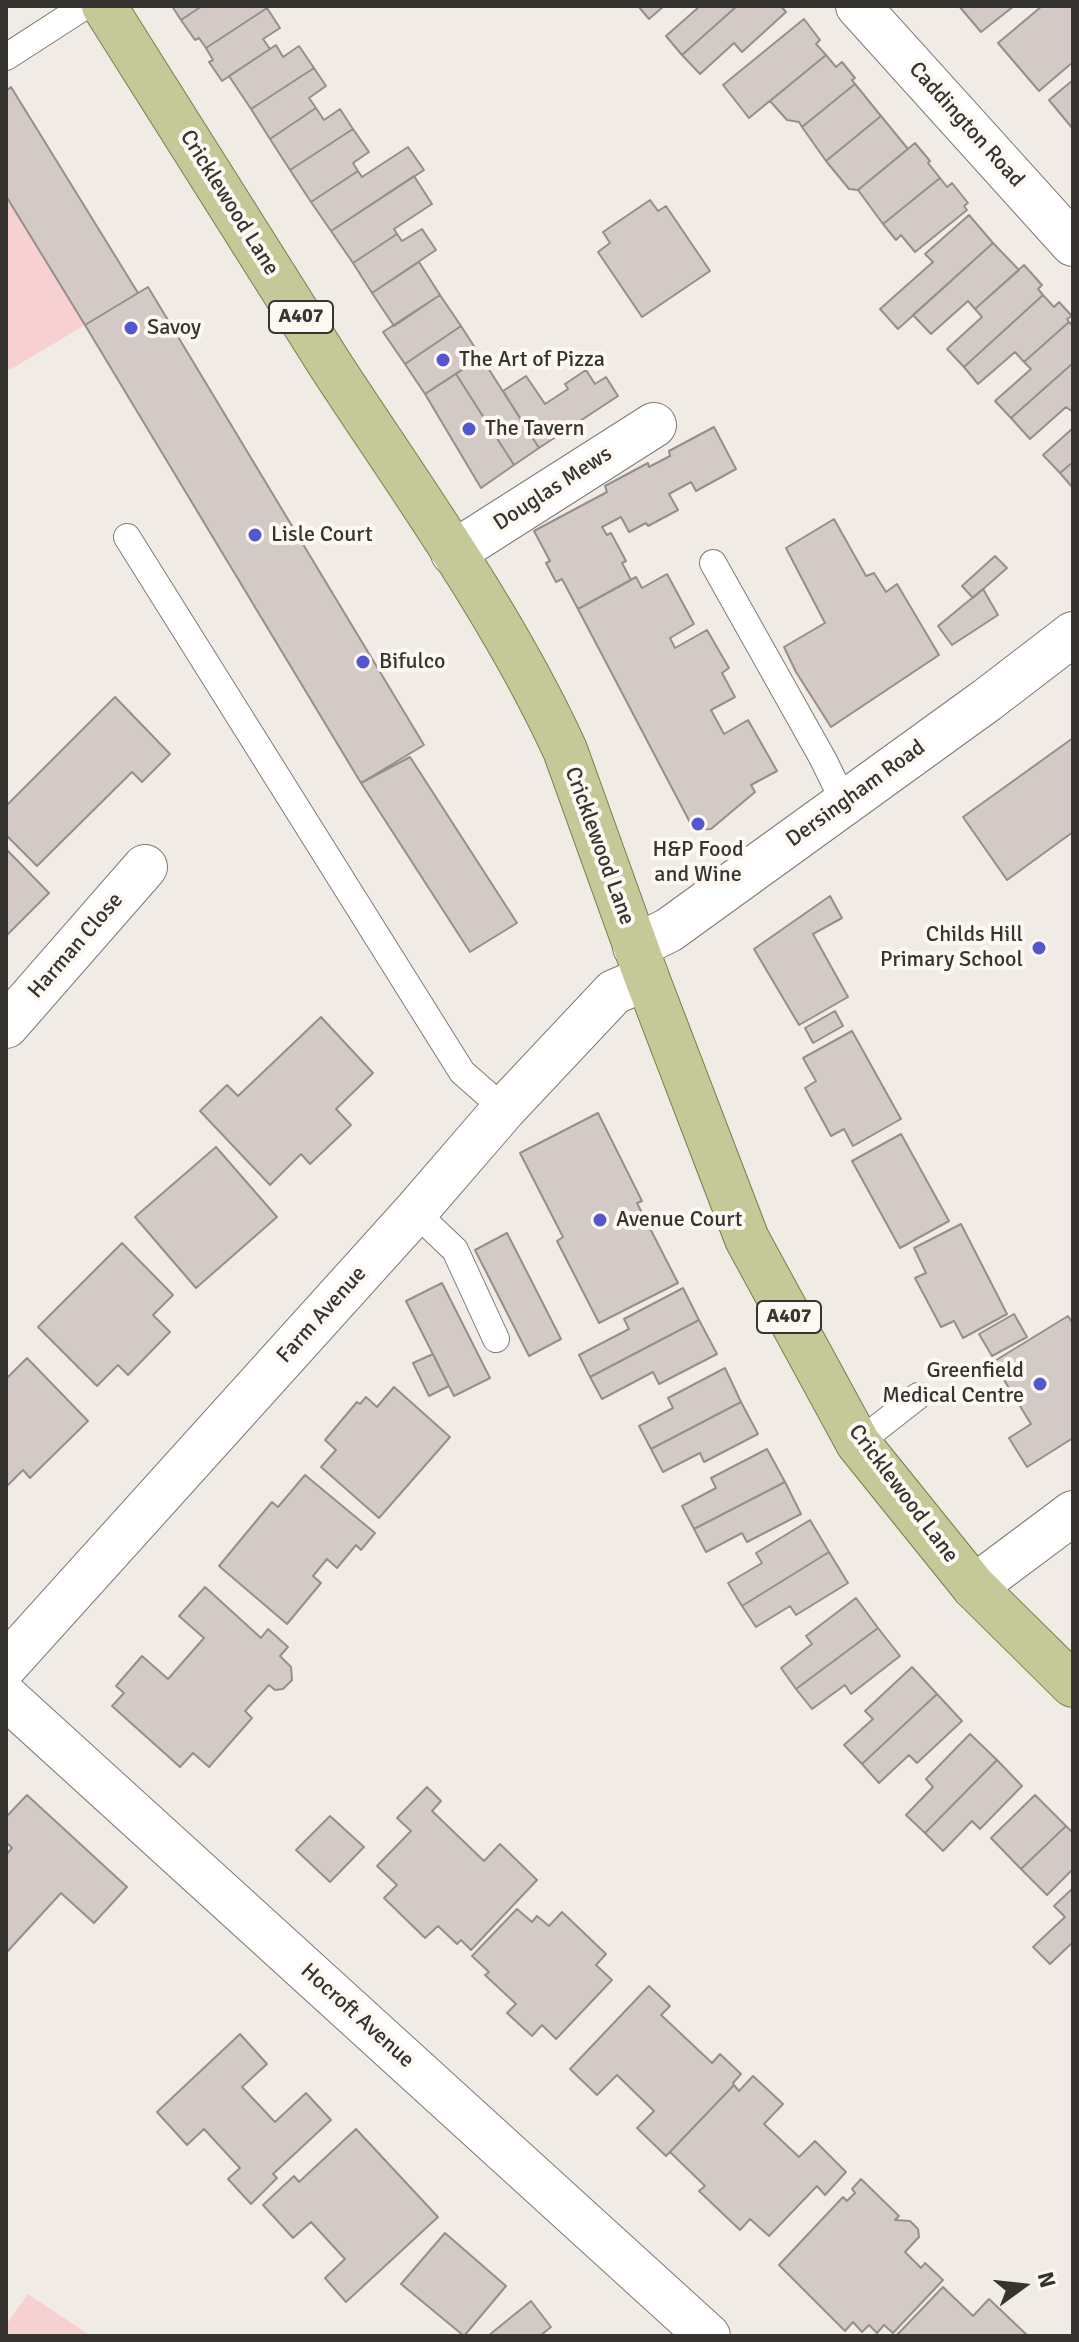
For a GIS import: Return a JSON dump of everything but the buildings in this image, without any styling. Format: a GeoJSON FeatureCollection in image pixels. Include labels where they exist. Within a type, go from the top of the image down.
{"type":"FeatureCollection","features":[{"type":"Feature","properties":{"kind":"main road","name":"Cricklewood Lane"},"geometry":{"type":"LineString","coordinates":[[104,6],[500,625],[552,720],[747,1239],[858,1443],[974,1587],[1073,1685]]}},
{"type":"Feature","properties":{"kind":"street","name":"Caddington Road"},"geometry":{"type":"LineString","coordinates":[[858,6],[1073,244]]}},
{"type":"Feature","properties":{"kind":"street","name":"Douglas Mews"},"geometry":{"type":"LineString","coordinates":[[453,553],[654,425]]}},
{"type":"Feature","properties":{"kind":"street","name":"Dersingham Road"},"geometry":{"type":"LineString","coordinates":[[641,962],[669,930],[987,700],[1073,634]]}},
{"type":"Feature","properties":{"kind":"street","name":"Harman Close"},"geometry":{"type":"LineString","coordinates":[[6,1026],[145,867]]}},
{"type":"Feature","properties":{"kind":"street","name":"Farm Avenue"},"geometry":{"type":"LineString","coordinates":[[6,1665],[415,1212],[504,1109],[641,962]]}},
{"type":"Feature","properties":{"kind":"street"},"geometry":{"type":"LineString","coordinates":[[974,1587],[1073,1513]]}},
{"type":"Feature","properties":{"kind":"street","name":"Hocroft Avenue"},"geometry":{"type":"LineString","coordinates":[[6,1697],[708,2336]]}},
{"type":"Feature","properties":{"kind":"lane"},"geometry":{"type":"LineString","coordinates":[[6,57],[85,6]]}},
{"type":"Feature","properties":{"kind":"lane"},"geometry":{"type":"LineString","coordinates":[[127,537],[462,1072],[504,1109]]}},
{"type":"Feature","properties":{"kind":"lane"},"geometry":{"type":"LineString","coordinates":[[713,563],[844,802]]}},
{"type":"Feature","properties":{"kind":"lane"},"geometry":{"type":"LineString","coordinates":[[415,1212],[455,1250],[496,1339]]}},
{"type":"Feature","properties":{"kind":"lane"},"geometry":{"type":"LineString","coordinates":[[858,1443],[918,1396]]}},
{"type":"Feature","properties":{"kind":"shaded area"},"geometry":{"type":"Polygon","coordinates":[[[6,196],[85,325],[6,372],[6,196]]]}},
{"type":"Feature","properties":{"kind":"shaded area"},"geometry":{"type":"Polygon","coordinates":[[[28,2294],[91,2336],[6,2336],[6,2325],[28,2294]]]}},
{"type":"Feature","properties":{"kind":"place","name":"Savoy"},"geometry":{"type":"Point","coordinates":[131,328]}},
{"type":"Feature","properties":{"kind":"place","name":"The Art of Pizza"},"geometry":{"type":"Point","coordinates":[443,360]}},
{"type":"Feature","properties":{"kind":"place","name":"The Tavern"},"geometry":{"type":"Point","coordinates":[469,429]}},
{"type":"Feature","properties":{"kind":"place","name":"Lisle Court"},"geometry":{"type":"Point","coordinates":[255,535]}},
{"type":"Feature","properties":{"kind":"place","name":"Bifulco"},"geometry":{"type":"Point","coordinates":[363,662]}},
{"type":"Feature","properties":{"kind":"place","name":"H&P Food and Wine"},"geometry":{"type":"Point","coordinates":[698,824]}},
{"type":"Feature","properties":{"kind":"place","name":"Childs Hill Primary School"},"geometry":{"type":"Point","coordinates":[1039,948]}},
{"type":"Feature","properties":{"kind":"place","name":"Avenue Court"},"geometry":{"type":"Point","coordinates":[600,1220]}},
{"type":"Feature","properties":{"kind":"place","name":"Greenfield Medical Centre"},"geometry":{"type":"Point","coordinates":[1040,1384]}}]}
